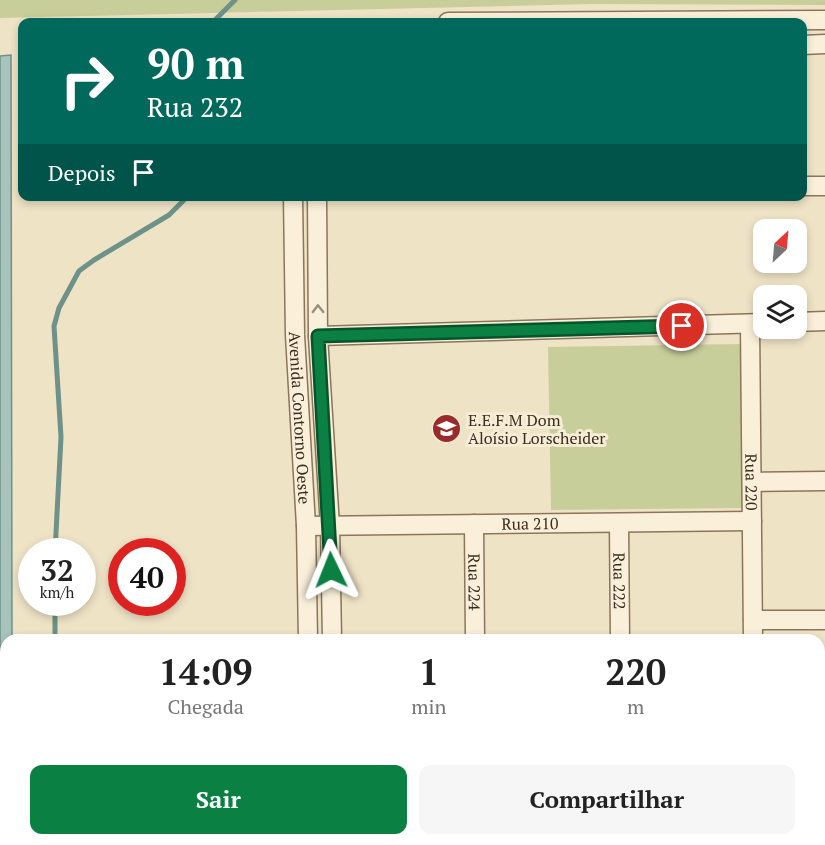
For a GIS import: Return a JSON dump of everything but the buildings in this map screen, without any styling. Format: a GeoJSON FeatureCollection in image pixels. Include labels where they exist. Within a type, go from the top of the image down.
{"type":"FeatureCollection","features":[{"type":"Feature","properties":{"kind":"street"},"geometry":{"type":"LineString","coordinates":[[807,20],[825,20]]}},
{"type":"Feature","properties":{"kind":"street"},"geometry":{"type":"LineString","coordinates":[[807,45],[825,44]]}},
{"type":"Feature","properties":{"kind":"street"},"geometry":{"type":"LineString","coordinates":[[807,186],[825,186]]}},
{"type":"Feature","properties":{"kind":"street","name":"Avenida Contorno Oeste"},"geometry":{"type":"LineString","coordinates":[[293,201],[308,634]]}},
{"type":"Feature","properties":{"kind":"street","name":"Avenida Contorno Oeste"},"geometry":{"type":"LineString","coordinates":[[317,201],[318,336],[330,526],[332,634]]}},
{"type":"Feature","properties":{"kind":"street"},"geometry":{"type":"LineString","coordinates":[[807,322],[825,321]]}},
{"type":"Feature","properties":{"kind":"street"},"geometry":{"type":"LineString","coordinates":[[318,336],[753,323]]}},
{"type":"Feature","properties":{"kind":"street","name":"Rua 220"},"geometry":{"type":"LineString","coordinates":[[753,634],[752,482],[756,339]]}},
{"type":"Feature","properties":{"kind":"street"},"geometry":{"type":"LineString","coordinates":[[752,482],[825,481]]}},
{"type":"Feature","properties":{"kind":"street","name":"Rua 210"},"geometry":{"type":"LineString","coordinates":[[306,526],[752,521]]}},
{"type":"Feature","properties":{"kind":"street","name":"Rua 222"},"geometry":{"type":"LineString","coordinates":[[619,523],[620,634]]}},
{"type":"Feature","properties":{"kind":"street","name":"Rua 224"},"geometry":{"type":"LineString","coordinates":[[474,524],[475,634]]}},
{"type":"Feature","properties":{"kind":"street"},"geometry":{"type":"LineString","coordinates":[[753,620],[825,620]]}},
{"type":"Feature","properties":{"kind":"green space"},"geometry":{"type":"Polygon","coordinates":[[[0,0],[825,0],[825,5],[591,4],[0,18],[0,0]]]}},
{"type":"Feature","properties":{"kind":"green space"},"geometry":{"type":"Polygon","coordinates":[[[741,344],[743,508],[551,510],[548,347],[741,344]]]}},
{"type":"Feature","properties":{"kind":"water"},"geometry":{"type":"Polygon","coordinates":[[[11,55],[12,634],[0,634],[0,56],[11,55]]]}},
{"type":"Feature","properties":{"kind":"waterway"},"geometry":{"type":"LineString","coordinates":[[217,18],[235,0]]}},
{"type":"Feature","properties":{"kind":"waterway"},"geometry":{"type":"LineString","coordinates":[[56,538],[61,437],[54,326],[59,308],[79,271],[169,215],[183,201]]}},
{"type":"Feature","properties":{"kind":"waterway"},"geometry":{"type":"LineString","coordinates":[[55,616],[55,634]]}},
{"type":"Feature","properties":{"kind":"place","name":"E.E.F.M Dom Aloísio Lorscheider"},"geometry":{"type":"Point","coordinates":[447,429]}},
{"type":"Feature","properties":{"kind":"route"},"geometry":{"type":"LineString","coordinates":[[331,570],[318,336],[682,326]]}}]}
